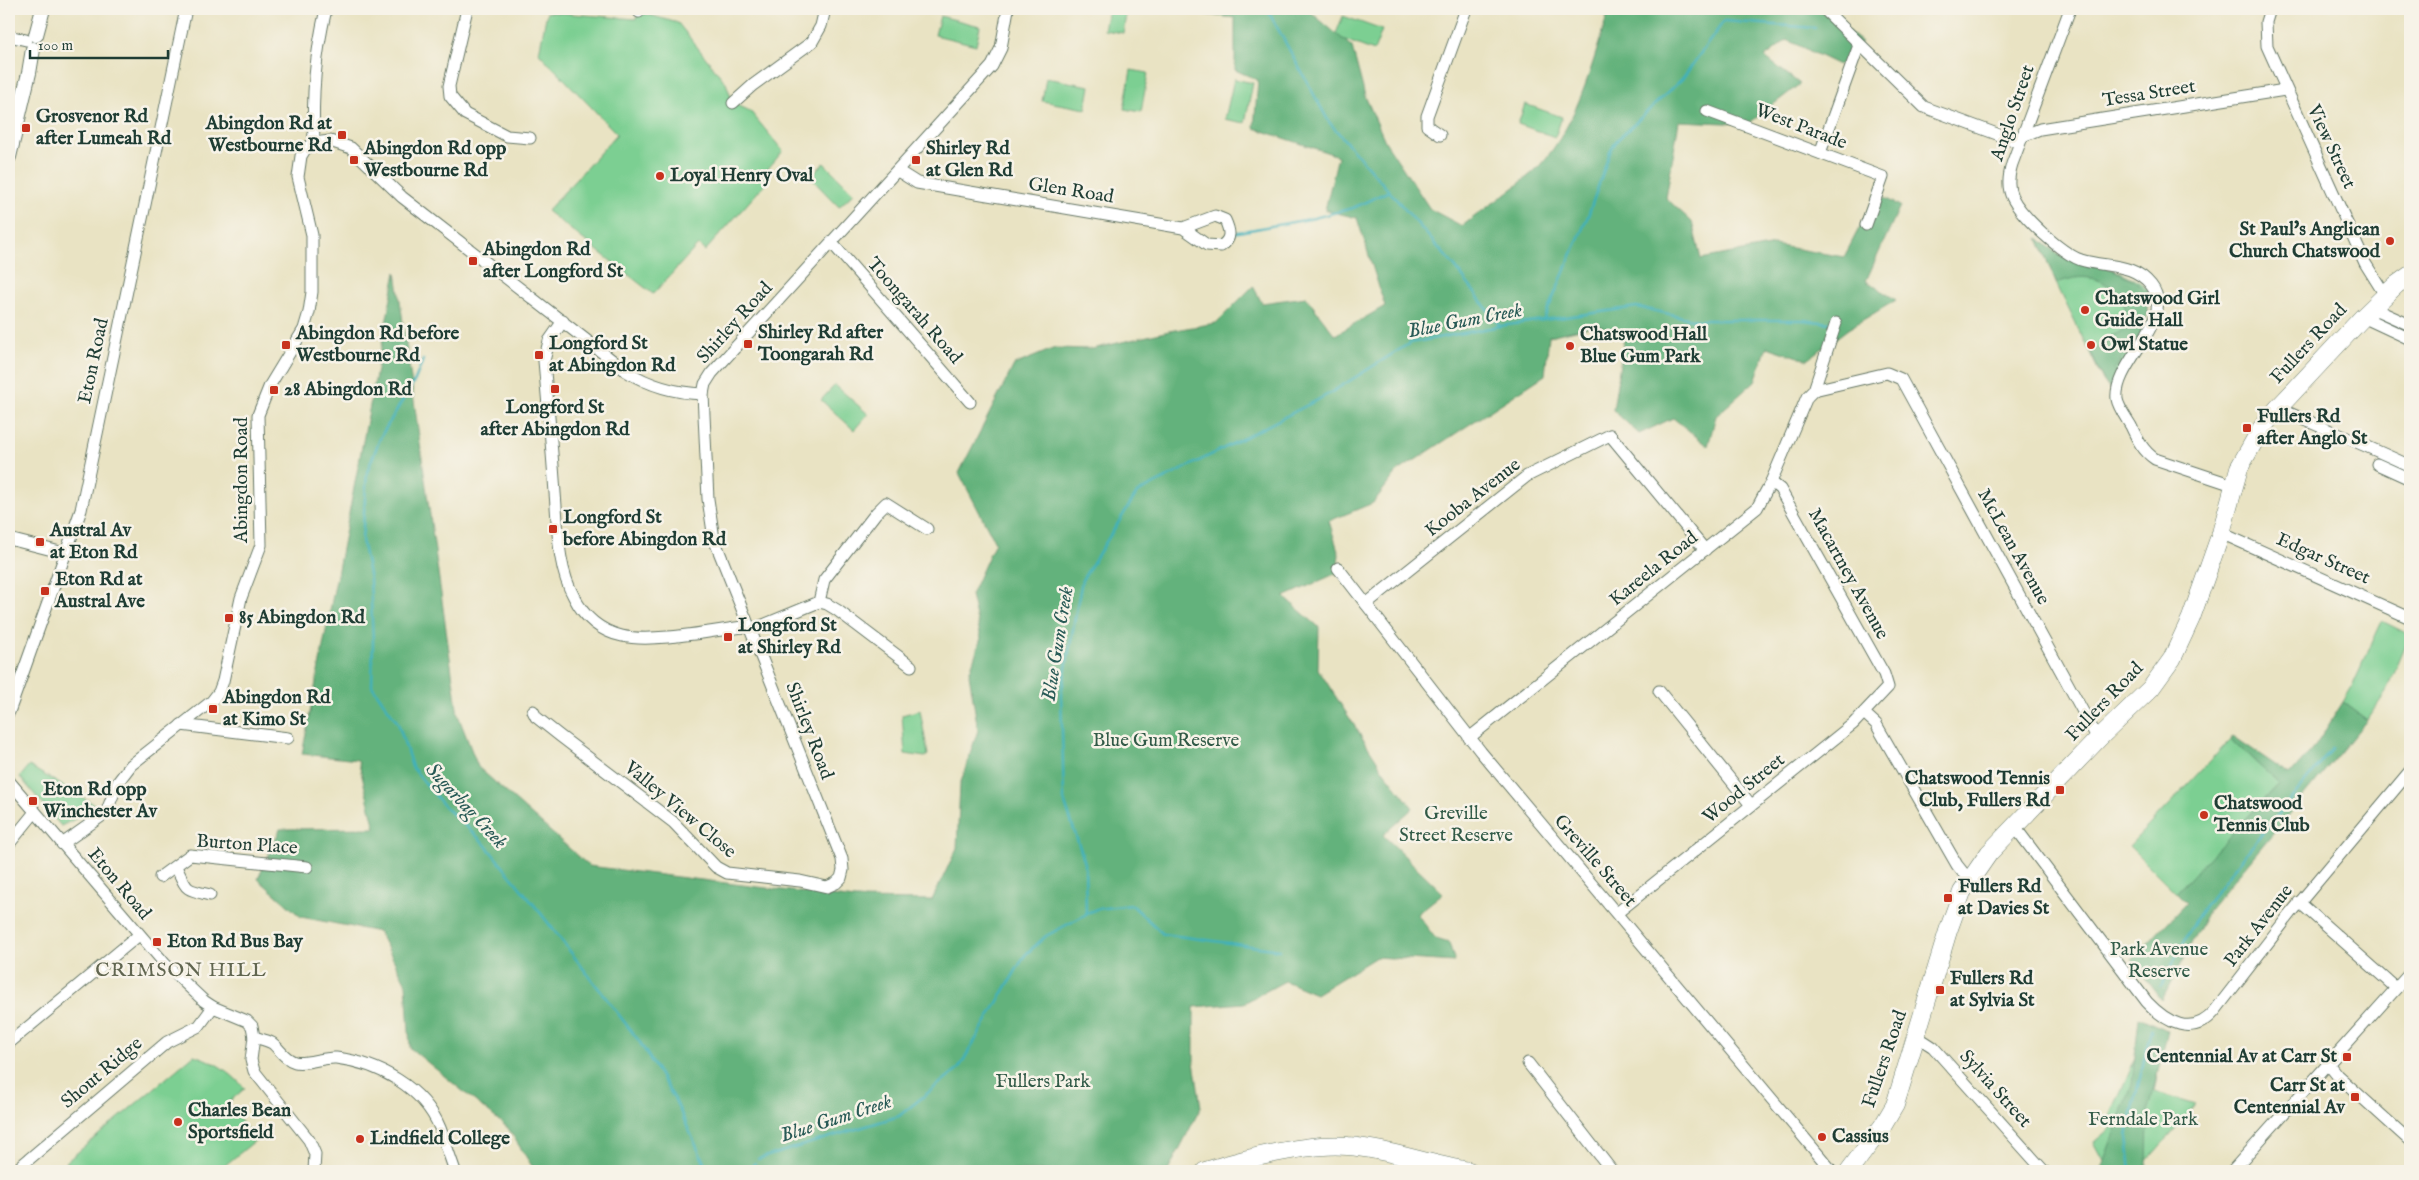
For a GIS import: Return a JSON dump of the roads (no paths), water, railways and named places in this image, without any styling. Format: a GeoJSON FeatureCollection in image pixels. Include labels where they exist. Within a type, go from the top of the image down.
{"type":"FeatureCollection","features":[{"type":"Feature","properties":{"kind":"main road","name":"Fullers Road"},"geometry":{"type":"LineString","coordinates":[[1849,1171],[1890,1116],[1957,905],[1969,880],[1989,853],[2098,739],[2151,688],[2172,658],[2191,618],[2221,533],[2234,485],[2254,440],[2278,408],[2368,313],[2410,275]]}},
{"type":"Feature","properties":{"kind":"main road"},"geometry":{"type":"LineString","coordinates":[[1205,1171],[1255,1157],[1342,1145],[1366,1148],[1444,1168],[1469,1171]]}},
{"type":"Feature","properties":{"kind":"street"},"geometry":{"type":"LineString","coordinates":[[9,157],[29,73],[32,41],[43,9]]}},
{"type":"Feature","properties":{"kind":"street","name":"Eton Road"},"geometry":{"type":"LineString","coordinates":[[9,712],[81,510],[186,9]]}},
{"type":"Feature","properties":{"kind":"street"},"geometry":{"type":"LineString","coordinates":[[326,9],[318,43],[312,95],[314,143],[330,141],[351,148],[402,197],[635,377],[667,389],[702,394]]}},
{"type":"Feature","properties":{"kind":"street"},"geometry":{"type":"LineString","coordinates":[[467,9],[449,86],[450,96],[465,114],[506,136],[530,138]]}},
{"type":"Feature","properties":{"kind":"street"},"geometry":{"type":"LineString","coordinates":[[733,103],[753,85],[812,42],[821,26],[825,9]]}},
{"type":"Feature","properties":{"kind":"street","name":"Shirley Road"},"geometry":{"type":"LineString","coordinates":[[827,887],[836,883],[841,878],[843,870],[842,859],[711,528],[703,434],[702,394],[705,384],[712,373],[898,171],[998,57],[1008,9]]}},
{"type":"Feature","properties":{"kind":"street"},"geometry":{"type":"LineString","coordinates":[[1440,135],[1427,126],[1427,116],[1466,9]]}},
{"type":"Feature","properties":{"kind":"street"},"geometry":{"type":"LineString","coordinates":[[1824,9],[1924,107],[2013,140],[2020,137]]}},
{"type":"Feature","properties":{"kind":"street","name":"Anglo Street"},"geometry":{"type":"LineString","coordinates":[[2070,9],[2020,137],[2010,172],[2011,196],[2034,225],[2081,260],[2123,266],[2151,285],[2158,297],[2157,310],[2129,363],[2120,385],[2117,400],[2146,453],[2155,459],[2234,485]]}},
{"type":"Feature","properties":{"kind":"street","name":"View Street"},"geometry":{"type":"LineString","coordinates":[[2270,9],[2266,22],[2267,46],[2285,90],[2365,263],[2386,295]]}},
{"type":"Feature","properties":{"kind":"street"},"geometry":{"type":"LineString","coordinates":[[9,36],[32,41]]}},
{"type":"Feature","properties":{"kind":"street"},"geometry":{"type":"LineString","coordinates":[[1820,153],[1859,45]]}},
{"type":"Feature","properties":{"kind":"street","name":"Tessa Street"},"geometry":{"type":"LineString","coordinates":[[2020,137],[2040,129],[2285,90]]}},
{"type":"Feature","properties":{"kind":"street","name":"West Parade"},"geometry":{"type":"LineString","coordinates":[[1707,111],[1883,177],[1866,225]]}},
{"type":"Feature","properties":{"kind":"street","name":"Abingdon Road"},"geometry":{"type":"LineString","coordinates":[[62,844],[106,813],[123,773],[212,701],[219,692],[241,598],[261,545],[258,415],[270,385],[304,330],[309,312],[312,282],[312,236],[300,188],[298,165],[306,148],[314,143]]}},
{"type":"Feature","properties":{"kind":"street","name":"Glen Road"},"geometry":{"type":"LineString","coordinates":[[898,171],[917,183],[1183,228]]}},
{"type":"Feature","properties":{"kind":"street","name":"Toongarah Road"},"geometry":{"type":"LineString","coordinates":[[832,243],[970,402]]}},
{"type":"Feature","properties":{"kind":"street"},"geometry":{"type":"LineString","coordinates":[[2368,313],[2410,325]]}},
{"type":"Feature","properties":{"kind":"street"},"geometry":{"type":"LineString","coordinates":[[2368,313],[2410,339]]}},
{"type":"Feature","properties":{"kind":"street"},"geometry":{"type":"LineString","coordinates":[[562,321],[549,341],[544,361],[559,536],[565,574],[578,606],[595,624],[620,636],[645,639],[756,628],[819,602],[837,610],[910,666]]}},
{"type":"Feature","properties":{"kind":"street","name":"Kareela Road"},"geometry":{"type":"LineString","coordinates":[[1469,738],[1757,508],[1771,482],[1807,397],[1814,390],[1836,323]]}},
{"type":"Feature","properties":{"kind":"street","name":"McLean Avenue"},"geometry":{"type":"LineString","coordinates":[[1814,390],[1887,373],[1894,374],[1901,380],[2098,739]]}},
{"type":"Feature","properties":{"kind":"street"},"geometry":{"type":"LineString","coordinates":[[2278,408],[2342,438],[2358,441],[2410,466]]}},
{"type":"Feature","properties":{"kind":"street","name":"Kooba Avenue"},"geometry":{"type":"LineString","coordinates":[[1366,604],[1527,476],[1610,435],[1705,550]]}},
{"type":"Feature","properties":{"kind":"street"},"geometry":{"type":"LineString","coordinates":[[2377,464],[2410,479]]}},
{"type":"Feature","properties":{"kind":"street","name":"Macartney Avenue"},"geometry":{"type":"LineString","coordinates":[[1771,482],[1780,489],[1884,674],[1888,687]]}},
{"type":"Feature","properties":{"kind":"street"},"geometry":{"type":"LineString","coordinates":[[819,602],[824,580],[876,513],[886,503],[927,529]]}},
{"type":"Feature","properties":{"kind":"street","name":"Edgar Street"},"geometry":{"type":"LineString","coordinates":[[2221,533],[2410,618]]}},
{"type":"Feature","properties":{"kind":"street"},"geometry":{"type":"LineString","coordinates":[[9,539],[64,554]]}},
{"type":"Feature","properties":{"kind":"street","name":"Greville Street"},"geometry":{"type":"LineString","coordinates":[[1338,568],[1469,738],[1832,1171]]}},
{"type":"Feature","properties":{"kind":"street","name":"Wood Street"},"geometry":{"type":"LineString","coordinates":[[1617,913],[1750,805],[1854,724],[1888,687]]}},
{"type":"Feature","properties":{"kind":"street"},"geometry":{"type":"LineString","coordinates":[[1659,691],[1750,805]]}},
{"type":"Feature","properties":{"kind":"street","name":"Valley View Close"},"geometry":{"type":"LineString","coordinates":[[533,711],[536,717],[673,822],[716,867],[727,873],[738,875],[800,881],[827,887]]}},
{"type":"Feature","properties":{"kind":"street"},"geometry":{"type":"LineString","coordinates":[[1864,713],[1876,724],[1957,865],[1969,880]]}},
{"type":"Feature","properties":{"kind":"street"},"geometry":{"type":"LineString","coordinates":[[181,725],[288,738]]}},
{"type":"Feature","properties":{"kind":"street","name":"Park Avenue"},"geometry":{"type":"LineString","coordinates":[[2015,826],[2147,1002],[2163,1017],[2176,1024],[2196,1025],[2207,1020],[2300,902],[2410,771]]}},
{"type":"Feature","properties":{"kind":"street","name":"Eton Road"},"geometry":{"type":"LineString","coordinates":[[9,781],[139,936],[185,984],[213,1007],[248,1021],[252,1026],[254,1037],[271,1043],[283,1056],[294,1062],[299,1063],[319,1058],[345,1060],[371,1066],[396,1078],[421,1100],[431,1113],[439,1127],[455,1171]]}},
{"type":"Feature","properties":{"kind":"street"},"geometry":{"type":"LineString","coordinates":[[9,844],[35,812]]}},
{"type":"Feature","properties":{"kind":"street","name":"Burton Place"},"geometry":{"type":"LineString","coordinates":[[160,877],[190,855],[307,867]]}},
{"type":"Feature","properties":{"kind":"street"},"geometry":{"type":"LineString","coordinates":[[176,867],[184,884],[192,892],[210,895]]}},
{"type":"Feature","properties":{"kind":"street"},"geometry":{"type":"LineString","coordinates":[[2300,902],[2396,988]]}},
{"type":"Feature","properties":{"kind":"street"},"geometry":{"type":"LineString","coordinates":[[9,1043],[139,936]]}},
{"type":"Feature","properties":{"kind":"street"},"geometry":{"type":"LineString","coordinates":[[2232,1171],[2410,973]]}},
{"type":"Feature","properties":{"kind":"street","name":"Shout Ridge"},"geometry":{"type":"LineString","coordinates":[[15,1171],[166,1042],[199,1026],[213,1007]]}},
{"type":"Feature","properties":{"kind":"street","name":"Sylvia Street"},"geometry":{"type":"LineString","coordinates":[[1916,1036],[1933,1047],[2044,1171]]}},
{"type":"Feature","properties":{"kind":"street"},"geometry":{"type":"LineString","coordinates":[[254,1037],[251,1060],[254,1071],[309,1140],[315,1154],[314,1171]]}},
{"type":"Feature","properties":{"kind":"street"},"geometry":{"type":"LineString","coordinates":[[1528,1063],[1612,1171]]}},
{"type":"Feature","properties":{"kind":"street"},"geometry":{"type":"LineString","coordinates":[[2329,1065],[2337,1075],[2410,1141]]}},
{"type":"Feature","properties":{"kind":"waterway"},"geometry":{"type":"LineString","coordinates":[[1267,9],[1329,122],[1456,268],[1500,326]]}},
{"type":"Feature","properties":{"kind":"waterway"},"geometry":{"type":"LineString","coordinates":[[1544,319],[1588,216],[1610,152],[1617,140],[1682,79],[1724,21],[1815,28]]}},
{"type":"Feature","properties":{"kind":"waterway"},"geometry":{"type":"LineString","coordinates":[[1233,233],[1310,219],[1353,208],[1389,191]]}},
{"type":"Feature","properties":{"kind":"waterway","name":"Blue Gum Creek"},"geometry":{"type":"LineString","coordinates":[[1086,915],[1085,863],[1064,800],[1061,695],[1082,580],[1137,493],[1327,395],[1410,343],[1500,326],[1637,307],[1697,320],[1803,320],[1831,323]]}},
{"type":"Feature","properties":{"kind":"waterway","name":"Sugarbag Creek"},"geometry":{"type":"LineString","coordinates":[[423,360],[415,380],[381,436],[367,472],[362,540],[370,579],[373,641],[372,686],[398,723],[412,767],[444,806],[483,842],[539,911],[639,1041],[674,1098],[708,1171]]}},
{"type":"Feature","properties":{"kind":"waterway"},"geometry":{"type":"LineString","coordinates":[[2160,987],[2198,916],[2235,867],[2333,748]]}},
{"type":"Feature","properties":{"kind":"waterway","name":"Blue Gum Creek"},"geometry":{"type":"LineString","coordinates":[[758,1159],[899,1116],[959,1068],[1025,955],[1046,936],[1096,909],[1132,905],[1163,934],[1280,950]]}},
{"type":"Feature","properties":{"kind":"waterway"},"geometry":{"type":"LineString","coordinates":[[2131,1171],[2127,1136],[2151,1029]]}},
{"type":"Feature","properties":{"kind":"waterway","name":"Blue Gum Creek"},"geometry":{"type":"LineString","coordinates":[[746,1171],[755,1163]]}},
{"type":"Feature","properties":{"kind":"place","name":"Grosvenor Rd after Lumeah Rd"},"geometry":{"type":"Point","coordinates":[26,128]}},
{"type":"Feature","properties":{"kind":"place","name":"Abingdon Rd at Westbourne Rd"},"geometry":{"type":"Point","coordinates":[342,135]}},
{"type":"Feature","properties":{"kind":"place","name":"Abingdon Rd opp Westbourne Rd"},"geometry":{"type":"Point","coordinates":[354,160]}},
{"type":"Feature","properties":{"kind":"place","name":"Shirley Rd at Glen Rd"},"geometry":{"type":"Point","coordinates":[916,160]}},
{"type":"Feature","properties":{"kind":"place","name":"Loyal Henry Oval"},"geometry":{"type":"Point","coordinates":[660,176]}},
{"type":"Feature","properties":{"kind":"place","name":"St Paul's Anglican Church Chatswood"},"geometry":{"type":"Point","coordinates":[2390,241]}},
{"type":"Feature","properties":{"kind":"place","name":"Abingdon Rd after Longford St"},"geometry":{"type":"Point","coordinates":[473,261]}},
{"type":"Feature","properties":{"kind":"place","name":"Chatswood Girl Guide Hall"},"geometry":{"type":"Point","coordinates":[2085,310]}},
{"type":"Feature","properties":{"kind":"place","name":"Shirley Rd after Toongarah Rd"},"geometry":{"type":"Point","coordinates":[748,344]}},
{"type":"Feature","properties":{"kind":"place","name":"Abingdon Rd before Westbourne Rd"},"geometry":{"type":"Point","coordinates":[286,345]}},
{"type":"Feature","properties":{"kind":"place","name":"Owl Statue"},"geometry":{"type":"Point","coordinates":[2091,345]}},
{"type":"Feature","properties":{"kind":"place","name":"Chatswood Hall Blue Gum Park"},"geometry":{"type":"Point","coordinates":[1570,346]}},
{"type":"Feature","properties":{"kind":"place","name":"Longford St at Abingdon Rd"},"geometry":{"type":"Point","coordinates":[539,355]}},
{"type":"Feature","properties":{"kind":"place","name":"Longford St after Abingdon Rd"},"geometry":{"type":"Point","coordinates":[555,389]}},
{"type":"Feature","properties":{"kind":"place","name":"28 Abingdon Rd"},"geometry":{"type":"Point","coordinates":[274,390]}},
{"type":"Feature","properties":{"kind":"place","name":"Fullers Rd after Anglo St"},"geometry":{"type":"Point","coordinates":[2247,428]}},
{"type":"Feature","properties":{"kind":"place","name":"Longford St before Abingdon Rd"},"geometry":{"type":"Point","coordinates":[553,529]}},
{"type":"Feature","properties":{"kind":"place","name":"Austral Av at Eton Rd"},"geometry":{"type":"Point","coordinates":[40,542]}},
{"type":"Feature","properties":{"kind":"place","name":"Eton Rd at Austral Ave"},"geometry":{"type":"Point","coordinates":[45,591]}},
{"type":"Feature","properties":{"kind":"place","name":"85 Abingdon Rd"},"geometry":{"type":"Point","coordinates":[229,618]}},
{"type":"Feature","properties":{"kind":"place","name":"Longford St at Shirley Rd"},"geometry":{"type":"Point","coordinates":[728,637]}},
{"type":"Feature","properties":{"kind":"place","name":"Abingdon Rd at Kimo St"},"geometry":{"type":"Point","coordinates":[213,709]}},
{"type":"Feature","properties":{"kind":"place","name":"Chatswood Tennis Club, Fullers Rd"},"geometry":{"type":"Point","coordinates":[2060,790]}},
{"type":"Feature","properties":{"kind":"place","name":"Eton Rd opp Winchester Av"},"geometry":{"type":"Point","coordinates":[33,801]}},
{"type":"Feature","properties":{"kind":"place","name":"Chatswood Tennis Club"},"geometry":{"type":"Point","coordinates":[2204,815]}},
{"type":"Feature","properties":{"kind":"place","name":"Fullers Rd at Davies St"},"geometry":{"type":"Point","coordinates":[1948,898]}},
{"type":"Feature","properties":{"kind":"place","name":"Eton Rd Bus Bay"},"geometry":{"type":"Point","coordinates":[157,942]}},
{"type":"Feature","properties":{"kind":"place","name":"Fullers Rd at Sylvia St"},"geometry":{"type":"Point","coordinates":[1940,990]}},
{"type":"Feature","properties":{"kind":"place","name":"Centennial Av at Carr St"},"geometry":{"type":"Point","coordinates":[2347,1057]}},
{"type":"Feature","properties":{"kind":"place","name":"Carr St at Centennial Av"},"geometry":{"type":"Point","coordinates":[2355,1097]}},
{"type":"Feature","properties":{"kind":"place","name":"Charles Bean Sportsfield"},"geometry":{"type":"Point","coordinates":[178,1122]}},
{"type":"Feature","properties":{"kind":"place","name":"Cassius"},"geometry":{"type":"Point","coordinates":[1822,1137]}},
{"type":"Feature","properties":{"kind":"place","name":"Lindfield College"},"geometry":{"type":"Point","coordinates":[360,1139]}},
{"type":"Feature","properties":{"kind":"district","name":"CRIMSON HILL"},"geometry":{"type":"Point","coordinates":[181,970]}},
{"type":"Feature","properties":{"kind":"park label","name":"Blue Gum Reserve"},"geometry":{"type":"Point","coordinates":[1166,741]}},
{"type":"Feature","properties":{"kind":"park label","name":"Greville Street Reserve"},"geometry":{"type":"Point","coordinates":[1456,825]}},
{"type":"Feature","properties":{"kind":"park label","name":"Park Avenue Reserve"},"geometry":{"type":"Point","coordinates":[2159,961]}},
{"type":"Feature","properties":{"kind":"park label","name":"Fullers Park"},"geometry":{"type":"Point","coordinates":[1043,1082]}},
{"type":"Feature","properties":{"kind":"park label","name":"Ferndale Park"},"geometry":{"type":"Point","coordinates":[2143,1120]}}]}
